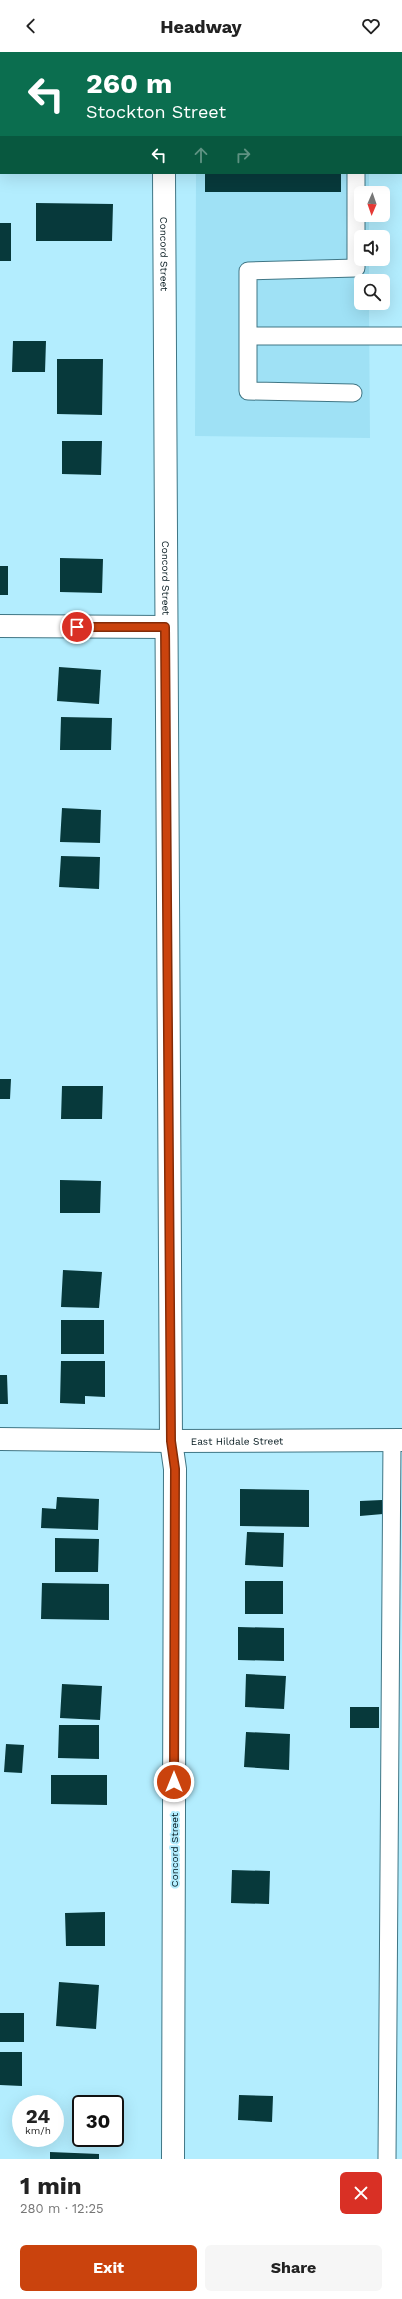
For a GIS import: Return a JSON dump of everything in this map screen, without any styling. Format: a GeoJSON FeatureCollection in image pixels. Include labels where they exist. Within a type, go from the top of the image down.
{"type":"FeatureCollection","features":[{"type":"Feature","properties":{"kind":"street","name":"Concord Street"},"geometry":{"type":"LineString","coordinates":[[164,174],[165,627],[171,1441],[175,1469],[173,2159]]}},
{"type":"Feature","properties":{"kind":"street"},"geometry":{"type":"LineString","coordinates":[[0,626],[165,627]]}},
{"type":"Feature","properties":{"kind":"street","name":"East Hildale Street"},"geometry":{"type":"LineString","coordinates":[[0,1439],[171,1441],[397,1440]]}},
{"type":"Feature","properties":{"kind":"lane"},"geometry":{"type":"LineString","coordinates":[[353,393],[248,391],[248,271],[356,268],[356,174]]}},
{"type":"Feature","properties":{"kind":"lane"},"geometry":{"type":"LineString","coordinates":[[248,336],[402,336]]}},
{"type":"Feature","properties":{"kind":"lane"},"geometry":{"type":"LineString","coordinates":[[387,2159],[397,1440]]}},
{"type":"Feature","properties":{"kind":"shaded area"},"geometry":{"type":"Polygon","coordinates":[[[196,174],[369,174],[369,186],[354,186],[354,222],[369,222],[369,230],[354,230],[354,266],[369,266],[369,274],[354,274],[354,310],[369,310],[370,438],[195,436],[196,174]]]}},
{"type":"Feature","properties":{"kind":"building"},"geometry":{"type":"Polygon","coordinates":[[[205,174],[341,174],[341,192],[205,192],[205,174]]]}},
{"type":"Feature","properties":{"kind":"building"},"geometry":{"type":"Polygon","coordinates":[[[36,203],[113,204],[112,241],[36,241],[36,203]]]}},
{"type":"Feature","properties":{"kind":"building"},"geometry":{"type":"Polygon","coordinates":[[[0,223],[11,223],[11,261],[0,261],[0,223]]]}},
{"type":"Feature","properties":{"kind":"building"},"geometry":{"type":"Polygon","coordinates":[[[13,341],[46,341],[45,372],[12,372],[13,341]]]}},
{"type":"Feature","properties":{"kind":"building"},"geometry":{"type":"Polygon","coordinates":[[[57,359],[103,359],[102,415],[57,414],[57,359]]]}},
{"type":"Feature","properties":{"kind":"building"},"geometry":{"type":"Polygon","coordinates":[[[62,441],[102,441],[101,475],[62,474],[62,441]]]}},
{"type":"Feature","properties":{"kind":"building"},"geometry":{"type":"Polygon","coordinates":[[[60,558],[103,559],[102,593],[60,592],[60,558]]]}},
{"type":"Feature","properties":{"kind":"building"},"geometry":{"type":"Polygon","coordinates":[[[0,566],[8,566],[8,595],[0,595],[0,566]]]}},
{"type":"Feature","properties":{"kind":"building"},"geometry":{"type":"Polygon","coordinates":[[[59,667],[101,670],[99,704],[57,701],[59,667]]]}},
{"type":"Feature","properties":{"kind":"building"},"geometry":{"type":"Polygon","coordinates":[[[61,717],[112,718],[111,750],[60,750],[61,717]]]}},
{"type":"Feature","properties":{"kind":"building"},"geometry":{"type":"Polygon","coordinates":[[[62,808],[101,810],[100,843],[60,842],[62,808]]]}},
{"type":"Feature","properties":{"kind":"building"},"geometry":{"type":"Polygon","coordinates":[[[61,856],[100,857],[99,889],[59,887],[61,856]]]}},
{"type":"Feature","properties":{"kind":"building"},"geometry":{"type":"Polygon","coordinates":[[[0,1079],[11,1079],[10,1099],[0,1099],[0,1079]]]}},
{"type":"Feature","properties":{"kind":"building"},"geometry":{"type":"Polygon","coordinates":[[[62,1086],[103,1086],[102,1119],[61,1119],[62,1086]]]}},
{"type":"Feature","properties":{"kind":"building"},"geometry":{"type":"Polygon","coordinates":[[[60,1180],[101,1181],[100,1213],[60,1213],[60,1180]]]}},
{"type":"Feature","properties":{"kind":"building"},"geometry":{"type":"Polygon","coordinates":[[[63,1270],[102,1272],[99,1308],[61,1307],[63,1270]]]}},
{"type":"Feature","properties":{"kind":"building"},"geometry":{"type":"Polygon","coordinates":[[[61,1320],[104,1320],[104,1354],[61,1354],[61,1320]]]}},
{"type":"Feature","properties":{"kind":"building"},"geometry":{"type":"Polygon","coordinates":[[[61,1361],[105,1361],[105,1397],[85,1396],[85,1404],[60,1403],[61,1361]]]}},
{"type":"Feature","properties":{"kind":"building"},"geometry":{"type":"Polygon","coordinates":[[[0,1375],[7,1375],[8,1404],[0,1404],[0,1375]]]}},
{"type":"Feature","properties":{"kind":"building"},"geometry":{"type":"Polygon","coordinates":[[[240,1489],[309,1490],[309,1527],[240,1526],[240,1489]]]}},
{"type":"Feature","properties":{"kind":"building"},"geometry":{"type":"Polygon","coordinates":[[[57,1497],[99,1499],[98,1530],[41,1528],[42,1508],[56,1509],[57,1497]]]}},
{"type":"Feature","properties":{"kind":"building"},"geometry":{"type":"Polygon","coordinates":[[[382,1500],[383,1514],[360,1516],[360,1501],[382,1500]]]}},
{"type":"Feature","properties":{"kind":"building"},"geometry":{"type":"Polygon","coordinates":[[[247,1532],[284,1533],[283,1567],[245,1565],[247,1532]]]}},
{"type":"Feature","properties":{"kind":"building"},"geometry":{"type":"Polygon","coordinates":[[[55,1538],[99,1539],[98,1572],[55,1572],[55,1538]]]}},
{"type":"Feature","properties":{"kind":"building"},"geometry":{"type":"Polygon","coordinates":[[[245,1581],[283,1581],[283,1614],[245,1614],[245,1581]]]}},
{"type":"Feature","properties":{"kind":"building"},"geometry":{"type":"Polygon","coordinates":[[[42,1583],[109,1584],[109,1620],[41,1619],[42,1583]]]}},
{"type":"Feature","properties":{"kind":"building"},"geometry":{"type":"Polygon","coordinates":[[[238,1627],[284,1628],[284,1661],[238,1660],[238,1627]]]}},
{"type":"Feature","properties":{"kind":"building"},"geometry":{"type":"Polygon","coordinates":[[[246,1674],[286,1676],[284,1709],[245,1707],[246,1674]]]}},
{"type":"Feature","properties":{"kind":"building"},"geometry":{"type":"Polygon","coordinates":[[[62,1684],[102,1686],[100,1720],[60,1718],[62,1684]]]}},
{"type":"Feature","properties":{"kind":"building"},"geometry":{"type":"Polygon","coordinates":[[[350,1707],[379,1707],[379,1728],[350,1728],[350,1707]]]}},
{"type":"Feature","properties":{"kind":"building"},"geometry":{"type":"Polygon","coordinates":[[[59,1725],[99,1725],[99,1759],[58,1758],[59,1725]]]}},
{"type":"Feature","properties":{"kind":"building"},"geometry":{"type":"Polygon","coordinates":[[[246,1732],[290,1734],[289,1770],[244,1767],[246,1732]]]}},
{"type":"Feature","properties":{"kind":"building"},"geometry":{"type":"Polygon","coordinates":[[[6,1744],[24,1745],[22,1773],[4,1772],[6,1744]]]}},
{"type":"Feature","properties":{"kind":"building"},"geometry":{"type":"Polygon","coordinates":[[[51,1775],[107,1775],[107,1805],[51,1804],[51,1775]]]}},
{"type":"Feature","properties":{"kind":"building"},"geometry":{"type":"Polygon","coordinates":[[[232,1870],[270,1871],[269,1904],[231,1903],[232,1870]]]}},
{"type":"Feature","properties":{"kind":"building"},"geometry":{"type":"Polygon","coordinates":[[[105,1912],[105,1946],[66,1946],[65,1913],[105,1912]]]}},
{"type":"Feature","properties":{"kind":"building"},"geometry":{"type":"Polygon","coordinates":[[[59,1982],[99,1985],[96,2029],[56,2026],[59,1982]]]}},
{"type":"Feature","properties":{"kind":"building"},"geometry":{"type":"Polygon","coordinates":[[[0,2013],[24,2013],[24,2042],[0,2042],[0,2013]]]}},
{"type":"Feature","properties":{"kind":"building"},"geometry":{"type":"Polygon","coordinates":[[[0,2052],[22,2052],[22,2086],[0,2085],[0,2052]]]}},
{"type":"Feature","properties":{"kind":"building"},"geometry":{"type":"Polygon","coordinates":[[[239,2095],[273,2096],[272,2122],[238,2120],[239,2095]]]}},
{"type":"Feature","properties":{"kind":"building"},"geometry":{"type":"Polygon","coordinates":[[[50,2152],[99,2154],[99,2159],[50,2159],[50,2152]]]}},
{"type":"Feature","properties":{"kind":"route"},"geometry":{"type":"LineString","coordinates":[[77,627],[165,627],[171,1441],[175,1469],[174,1782]]}}]}
